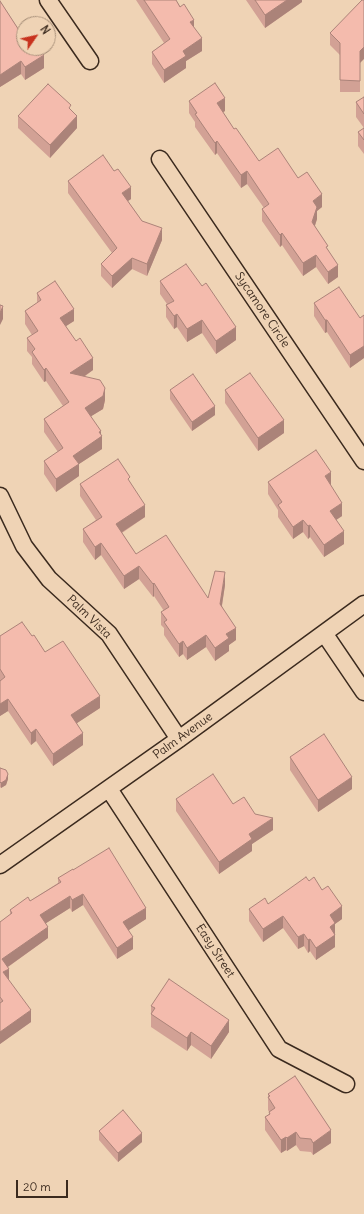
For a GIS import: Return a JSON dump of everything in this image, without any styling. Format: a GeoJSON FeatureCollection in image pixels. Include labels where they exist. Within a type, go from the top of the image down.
{"type":"FeatureCollection","features":[{"type":"Feature","properties":{"kind":"street"},"geometry":{"type":"LineString","coordinates":[[48,0],[90,61]]}},
{"type":"Feature","properties":{"kind":"street","name":"Sycamore Circle"},"geometry":{"type":"LineString","coordinates":[[160,159],[364,461]]}},
{"type":"Feature","properties":{"kind":"street","name":"Palm Vista"},"geometry":{"type":"LineString","coordinates":[[0,496],[24,546],[49,579],[109,634],[179,739]]}},
{"type":"Feature","properties":{"kind":"street","name":"Palm Avenue"},"geometry":{"type":"LineString","coordinates":[[0,865],[109,790],[364,604]]}},
{"type":"Feature","properties":{"kind":"street"},"geometry":{"type":"LineString","coordinates":[[324,633],[364,692]]}},
{"type":"Feature","properties":{"kind":"street","name":"Easy Street"},"geometry":{"type":"LineString","coordinates":[[109,790],[279,1049],[346,1084]]}},
{"type":"Feature","properties":{"kind":"building"},"geometry":{"type":"Polygon","coordinates":[[[144,0],[176,0],[180,7],[184,4],[194,20],[190,22],[202,38],[183,51],[186,56],[164,70],[152,52],[170,39],[144,0]]]}},
{"type":"Feature","properties":{"kind":"building"},"geometry":{"type":"Polygon","coordinates":[[[255,0],[287,0],[265,15],[255,0]]]}},
{"type":"Feature","properties":{"kind":"building"},"geometry":{"type":"Polygon","coordinates":[[[362,0],[364,0],[364,47],[360,51],[360,81],[340,80],[340,43],[330,33],[362,0]]]}},
{"type":"Feature","properties":{"kind":"building"},"geometry":{"type":"Polygon","coordinates":[[[0,1],[16,26],[16,56],[42,56],[25,67],[21,61],[0,75],[0,1]]]}},
{"type":"Feature","properties":{"kind":"building"},"geometry":{"type":"Polygon","coordinates":[[[215,83],[225,98],[217,103],[234,129],[236,128],[259,161],[278,148],[298,178],[307,172],[322,194],[313,201],[317,207],[312,222],[328,246],[326,247],[338,265],[328,272],[316,255],[303,263],[282,233],[280,235],[262,209],[269,204],[247,171],[241,175],[217,141],[215,143],[195,114],[197,113],[189,101],[215,83]]]}},
{"type":"Feature","properties":{"kind":"building"},"geometry":{"type":"Polygon","coordinates":[[[48,84],[71,105],[69,108],[77,116],[50,145],[18,116],[48,84]]]}},
{"type":"Feature","properties":{"kind":"building"},"geometry":{"type":"Polygon","coordinates":[[[364,97],[364,114],[356,102],[364,97]]]}},
{"type":"Feature","properties":{"kind":"building"},"geometry":{"type":"Polygon","coordinates":[[[364,128],[364,140],[358,132],[364,128]]]}},
{"type":"Feature","properties":{"kind":"building"},"geometry":{"type":"Polygon","coordinates":[[[103,155],[114,171],[118,169],[131,187],[122,193],[142,221],[162,228],[147,264],[132,258],[112,276],[101,264],[117,248],[68,181],[103,155]]]}},
{"type":"Feature","properties":{"kind":"building"},"geometry":{"type":"Polygon","coordinates":[[[186,264],[202,286],[206,283],[236,327],[216,341],[202,320],[187,329],[177,314],[174,316],[166,305],[174,301],[160,281],[186,264]]]}},
{"type":"Feature","properties":{"kind":"building"},"geometry":{"type":"Polygon","coordinates":[[[55,281],[74,309],[60,318],[76,341],[80,338],[93,358],[70,373],[100,380],[105,388],[103,396],[85,408],[101,431],[99,432],[102,436],[73,456],[79,464],[56,479],[44,461],[63,448],[44,419],[69,402],[46,368],[44,370],[32,352],[35,349],[27,338],[38,331],[25,311],[41,300],[37,293],[55,281]]]}},
{"type":"Feature","properties":{"kind":"building"},"geometry":{"type":"Polygon","coordinates":[[[339,287],[360,318],[364,315],[364,346],[350,355],[314,303],[339,287]]]}},
{"type":"Feature","properties":{"kind":"building"},"geometry":{"type":"Polygon","coordinates":[[[0,305],[3,306],[0,313],[0,305]]]}},
{"type":"Feature","properties":{"kind":"building"},"geometry":{"type":"Polygon","coordinates":[[[250,373],[284,420],[258,438],[225,390],[250,373]]]}},
{"type":"Feature","properties":{"kind":"building"},"geometry":{"type":"Polygon","coordinates":[[[193,374],[215,406],[192,422],[170,390],[193,374]]]}},
{"type":"Feature","properties":{"kind":"building"},"geometry":{"type":"Polygon","coordinates":[[[316,450],[331,472],[325,476],[342,503],[330,511],[344,531],[324,545],[310,525],[308,526],[303,520],[293,527],[278,505],[282,502],[268,482],[316,450]]]}},
{"type":"Feature","properties":{"kind":"building"},"geometry":{"type":"Polygon","coordinates":[[[118,459],[130,477],[128,479],[145,505],[116,524],[136,554],[166,535],[208,598],[215,571],[225,572],[220,604],[236,628],[226,634],[229,638],[215,648],[206,635],[187,648],[183,641],[179,644],[164,622],[167,620],[161,612],[169,607],[154,583],[153,584],[139,566],[124,576],[101,543],[95,547],[83,529],[102,517],[80,484],[118,459]]]}},
{"type":"Feature","properties":{"kind":"building"},"geometry":{"type":"Polygon","coordinates":[[[22,622],[32,636],[34,635],[45,652],[63,641],[100,696],[71,715],[83,733],[53,754],[36,729],[31,733],[8,699],[0,704],[0,681],[5,677],[0,669],[0,636],[22,622]]]}},
{"type":"Feature","properties":{"kind":"building"},"geometry":{"type":"Polygon","coordinates":[[[324,734],[352,777],[318,800],[290,757],[324,734]]]}},
{"type":"Feature","properties":{"kind":"building"},"geometry":{"type":"Polygon","coordinates":[[[0,768],[6,770],[8,774],[6,780],[1,783],[0,782],[0,768]]]}},
{"type":"Feature","properties":{"kind":"building"},"geometry":{"type":"Polygon","coordinates":[[[213,774],[233,804],[244,797],[255,814],[273,818],[249,834],[252,839],[219,862],[176,799],[213,774]]]}},
{"type":"Feature","properties":{"kind":"building"},"geometry":{"type":"Polygon","coordinates":[[[109,848],[146,908],[123,922],[133,937],[117,948],[83,894],[72,900],[70,896],[40,915],[48,927],[2,959],[9,969],[3,972],[31,1010],[0,1032],[0,1003],[3,1001],[0,997],[0,922],[12,913],[10,910],[28,897],[30,901],[61,882],[58,878],[109,848]]]}},
{"type":"Feature","properties":{"kind":"building"},"geometry":{"type":"Polygon","coordinates":[[[306,877],[309,881],[314,877],[322,890],[328,886],[342,906],[330,915],[335,923],[330,927],[335,935],[316,948],[310,939],[308,940],[304,934],[298,937],[283,916],[263,929],[249,909],[265,898],[268,904],[306,877]]]}},
{"type":"Feature","properties":{"kind":"building"},"geometry":{"type":"Polygon","coordinates":[[[169,979],[229,1020],[211,1046],[191,1032],[187,1038],[151,1014],[155,1008],[151,1006],[169,979]]]}},
{"type":"Feature","properties":{"kind":"building"},"geometry":{"type":"Polygon","coordinates":[[[295,1076],[331,1130],[313,1143],[311,1139],[300,1138],[296,1132],[281,1140],[265,1117],[275,1108],[268,1097],[270,1096],[268,1094],[295,1076]]]}},
{"type":"Feature","properties":{"kind":"building"},"geometry":{"type":"Polygon","coordinates":[[[123,1110],[142,1133],[118,1153],[99,1131],[123,1110]]]}}]}
